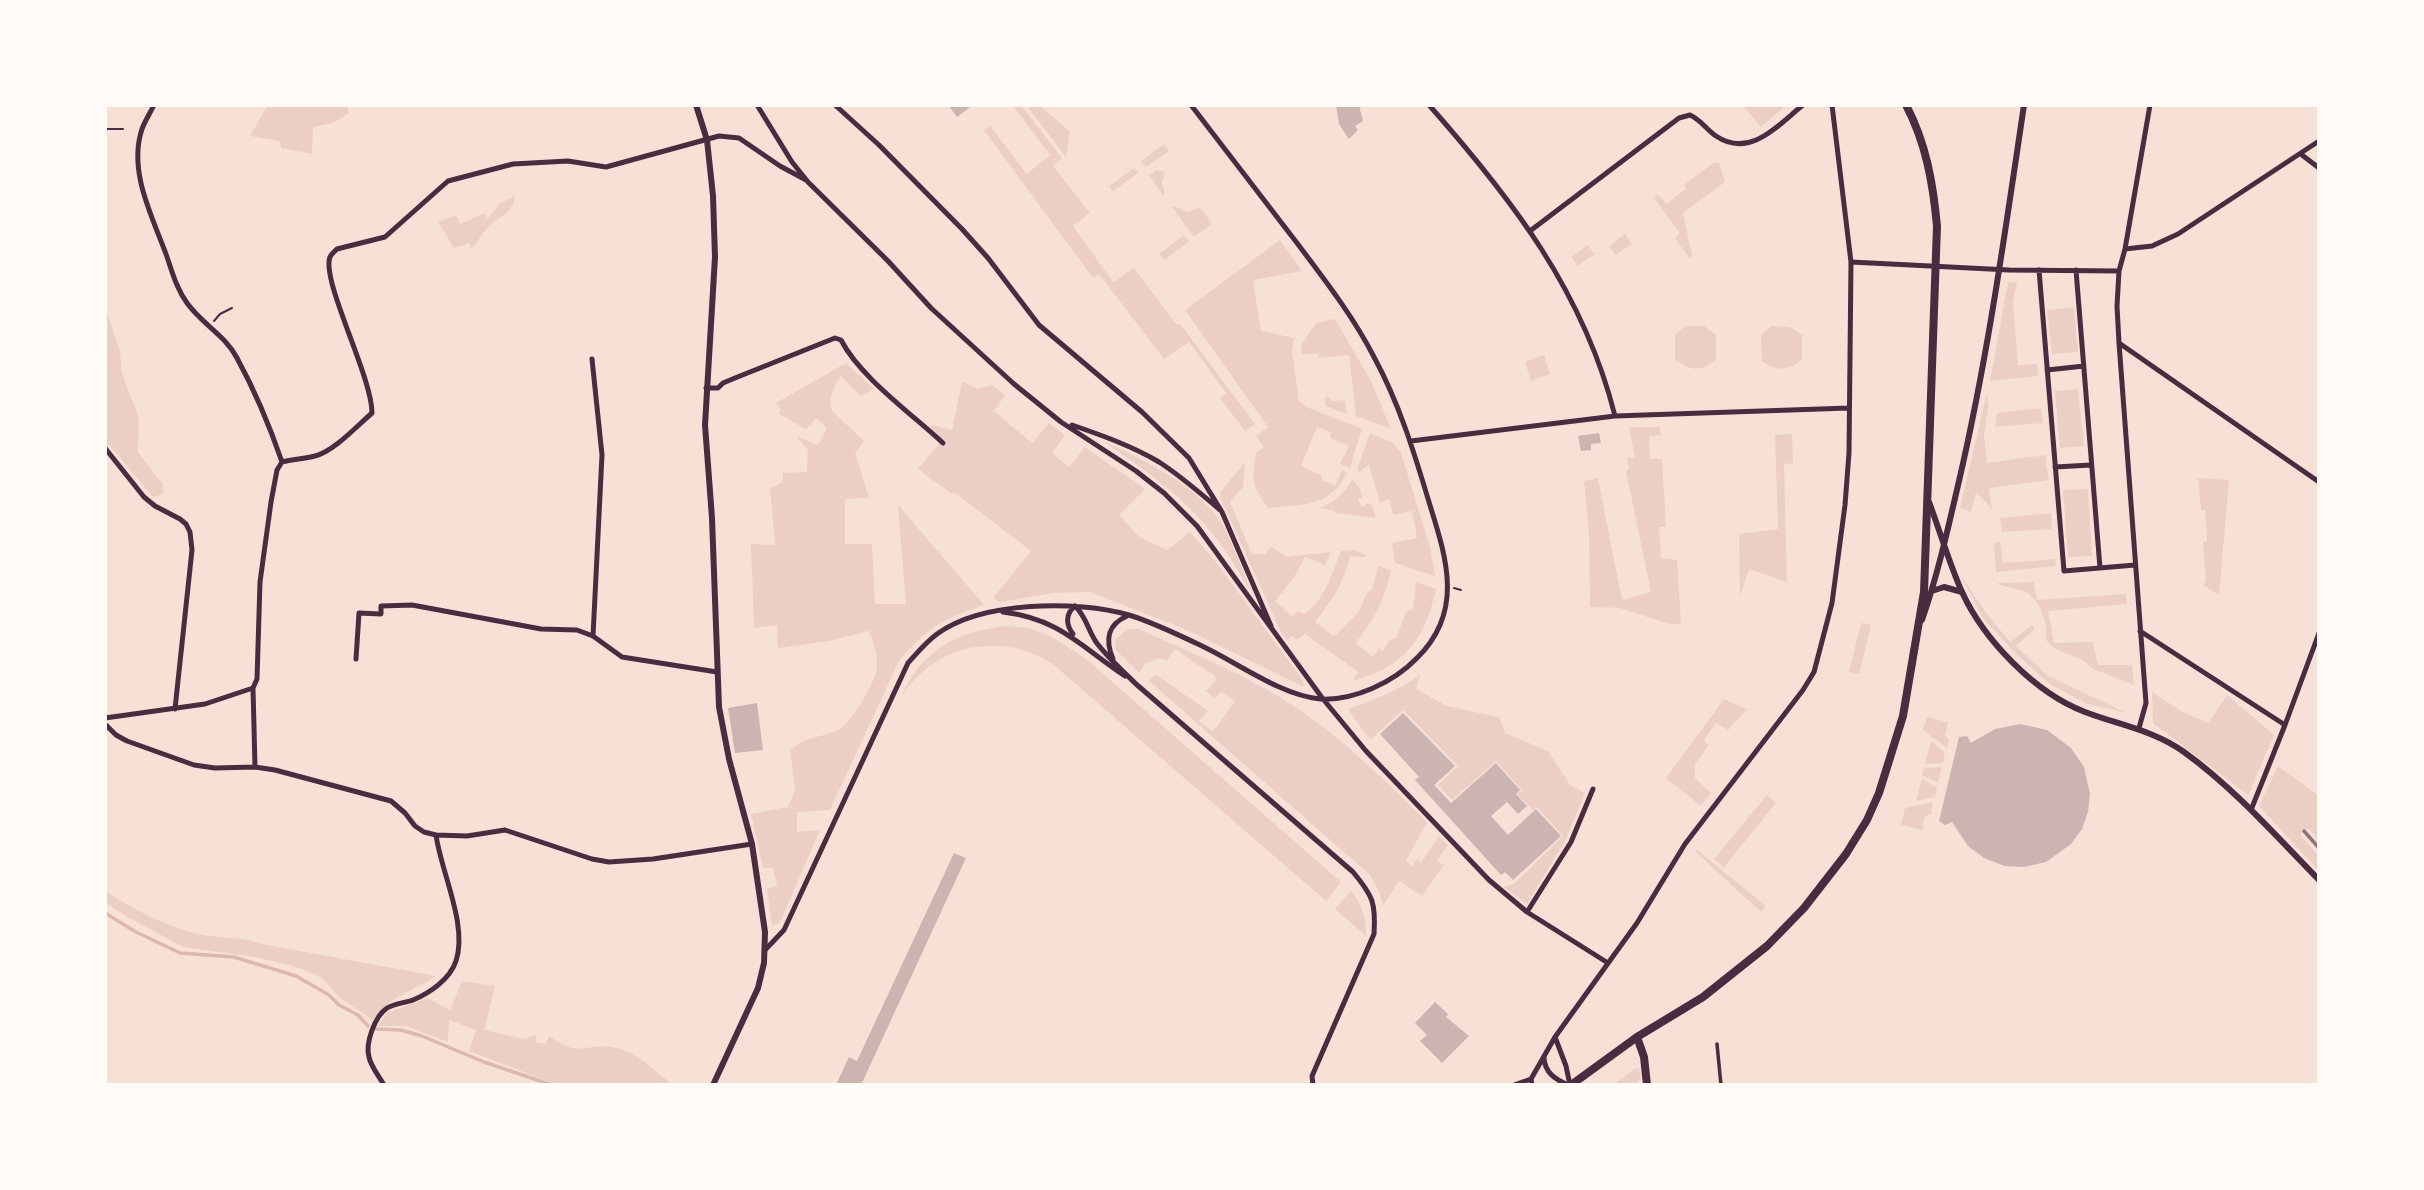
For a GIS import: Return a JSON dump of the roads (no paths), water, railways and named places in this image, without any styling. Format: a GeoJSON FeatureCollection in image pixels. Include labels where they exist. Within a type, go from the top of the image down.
{"type":"FeatureCollection","features":[{"type":"Feature","properties":{"kind":"main road"},"geometry":{"type":"LineString","coordinates":[[1570,1085],[1637,1037],[1703,997],[1767,946],[1804,908],[1846,854],[1867,820],[1891,760],[1903,716],[1920,628],[1927,569],[1937,226],[1924,145],[1906,105]]}},
{"type":"Feature","properties":{"kind":"main road"},"geometry":{"type":"LineString","coordinates":[[1637,1037],[1644,1057],[1647,1085]]}},
{"type":"Feature","properties":{"kind":"street"},"geometry":{"type":"LineString","coordinates":[[154,105],[142,130],[139,147],[139,170],[145,200],[180,292],[196,315],[224,338],[237,358],[282,462]]}},
{"type":"Feature","properties":{"kind":"street"},"geometry":{"type":"LineString","coordinates":[[696,105],[707,140],[713,196],[715,257],[705,425],[712,518],[719,707],[729,759],[752,844],[761,892],[765,950],[758,988],[713,1085]]}},
{"type":"Feature","properties":{"kind":"street"},"geometry":{"type":"LineString","coordinates":[[757,105],[792,162],[808,182],[888,261],[930,308],[1014,384],[1061,422],[1136,471],[1179,507],[1213,545],[1273,632],[1366,751],[1489,880],[1527,912],[1608,962]]}},
{"type":"Feature","properties":{"kind":"street"},"geometry":{"type":"LineString","coordinates":[[835,105],[879,145],[962,229],[1039,324],[1174,442],[1200,474],[1222,512],[1273,632]]}},
{"type":"Feature","properties":{"kind":"street"},"geometry":{"type":"LineString","coordinates":[[765,950],[785,930],[908,663],[920,648],[938,633],[961,620],[1035,606],[1074,606],[1128,615],[1204,647],[1297,694],[1323,699],[1379,685],[1404,670],[1424,651],[1443,617],[1448,586],[1446,561],[1410,441],[1392,392],[1355,325],[1311,261],[1191,105]]}},
{"type":"Feature","properties":{"kind":"street"},"geometry":{"type":"LineString","coordinates":[[1429,105],[1508,200],[1530,232],[1579,314],[1598,357],[1615,416]]}},
{"type":"Feature","properties":{"kind":"street"},"geometry":{"type":"LineString","coordinates":[[1530,232],[1679,118],[1690,115],[1726,142],[1749,144],[1762,138],[1803,105]]}},
{"type":"Feature","properties":{"kind":"street"},"geometry":{"type":"LineString","coordinates":[[1514,1085],[1531,1082],[1555,1037],[1637,923],[1685,844],[1814,672],[1830,611],[1839,561],[1845,505],[1849,408],[1851,262],[1832,105]]}},
{"type":"Feature","properties":{"kind":"street"},"geometry":{"type":"LineString","coordinates":[[1920,628],[1944,544],[1970,432],[1993,314],[2024,105]]}},
{"type":"Feature","properties":{"kind":"street"},"geometry":{"type":"LineString","coordinates":[[2139,728],[2146,704],[2117,306],[2119,271],[2150,105]]}},
{"type":"Feature","properties":{"kind":"street"},"geometry":{"type":"LineString","coordinates":[[255,767],[253,688],[257,679],[260,582],[277,470],[282,462],[316,456],[342,439],[372,413],[363,372],[332,282],[329,259],[337,249],[385,237],[448,181],[513,164],[568,161],[606,167],[719,136],[739,138],[808,182]]}},
{"type":"Feature","properties":{"kind":"street"},"geometry":{"type":"LineString","coordinates":[[2125,249],[2152,246],[2178,234],[2302,155],[2319,141]]}},
{"type":"Feature","properties":{"kind":"street"},"geometry":{"type":"LineString","coordinates":[[2302,155],[2319,168]]}},
{"type":"Feature","properties":{"kind":"street"},"geometry":{"type":"LineString","coordinates":[[1851,262],[2009,270],[2119,271]]}},
{"type":"Feature","properties":{"kind":"street"},"geometry":{"type":"LineString","coordinates":[[2039,270],[2064,571],[2135,565]]}},
{"type":"Feature","properties":{"kind":"street"},"geometry":{"type":"LineString","coordinates":[[2076,270],[2100,568]]}},
{"type":"Feature","properties":{"kind":"street"},"geometry":{"type":"LineString","coordinates":[[706,388],[718,388],[723,383],[835,338],[841,340],[848,354],[876,382],[943,443]]}},
{"type":"Feature","properties":{"kind":"street"},"geometry":{"type":"LineString","coordinates":[[2119,343],[2319,482]]}},
{"type":"Feature","properties":{"kind":"street"},"geometry":{"type":"LineString","coordinates":[[592,359],[602,455],[593,636]]}},
{"type":"Feature","properties":{"kind":"street"},"geometry":{"type":"LineString","coordinates":[[2047,370],[2084,366]]}},
{"type":"Feature","properties":{"kind":"street"},"geometry":{"type":"LineString","coordinates":[[1410,441],[1615,416],[1849,408]]}},
{"type":"Feature","properties":{"kind":"street"},"geometry":{"type":"LineString","coordinates":[[1061,422],[1107,437],[1155,460],[1179,475],[1222,512]]}},
{"type":"Feature","properties":{"kind":"street"},"geometry":{"type":"LineString","coordinates":[[105,449],[144,496],[155,506],[180,519],[190,531],[192,550],[175,709]]}},
{"type":"Feature","properties":{"kind":"street"},"geometry":{"type":"LineString","coordinates":[[2055,467],[2091,465]]}},
{"type":"Feature","properties":{"kind":"street"},"geometry":{"type":"LineString","coordinates":[[1928,499],[1962,592],[1979,621],[2023,673],[2083,712],[2139,728],[2183,751],[2251,810],[2319,880]]}},
{"type":"Feature","properties":{"kind":"street"},"geometry":{"type":"LineString","coordinates":[[1932,591],[1944,587],[1962,592]]}},
{"type":"Feature","properties":{"kind":"street"},"geometry":{"type":"LineString","coordinates":[[356,659],[359,612],[381,614],[381,606],[412,604],[541,629],[578,630],[593,636],[622,657],[717,672]]}},
{"type":"Feature","properties":{"kind":"street"},"geometry":{"type":"LineString","coordinates":[[1074,606],[1068,622],[1075,637]]}},
{"type":"Feature","properties":{"kind":"street"},"geometry":{"type":"LineString","coordinates":[[1074,606],[1082,613],[1098,644],[1136,684],[1353,872],[1370,891],[1375,912],[1374,934],[1312,1076],[1313,1085]]}},
{"type":"Feature","properties":{"kind":"street"},"geometry":{"type":"LineString","coordinates":[[998,611],[1042,620],[1075,637],[1136,684]]}},
{"type":"Feature","properties":{"kind":"street"},"geometry":{"type":"LineString","coordinates":[[1114,662],[1108,648],[1108,636],[1119,620],[1128,615]]}},
{"type":"Feature","properties":{"kind":"street"},"geometry":{"type":"LineString","coordinates":[[2140,631],[2285,725]]}},
{"type":"Feature","properties":{"kind":"street"},"geometry":{"type":"LineString","coordinates":[[2251,810],[2319,633]]}},
{"type":"Feature","properties":{"kind":"street"},"geometry":{"type":"LineString","coordinates":[[105,718],[205,704],[253,688]]}},
{"type":"Feature","properties":{"kind":"street"},"geometry":{"type":"LineString","coordinates":[[105,724],[127,741],[194,765],[275,770],[391,801],[415,826],[436,835],[467,836],[505,830],[519,837],[609,862],[653,859],[752,844]]}},
{"type":"Feature","properties":{"kind":"street"},"geometry":{"type":"LineString","coordinates":[[1527,912],[1571,842],[1593,789]]}},
{"type":"Feature","properties":{"kind":"street"},"geometry":{"type":"LineString","coordinates":[[384,1085],[369,1058],[368,1048],[379,1018],[388,1007],[414,1000],[446,978],[452,971],[459,951],[456,914],[436,835]]}},
{"type":"Feature","properties":{"kind":"street"},"geometry":{"type":"LineString","coordinates":[[1555,1037],[1570,1085]]}},
{"type":"Feature","properties":{"kind":"street"},"geometry":{"type":"LineString","coordinates":[[1717,1044],[1721,1085]]}},
{"type":"Feature","properties":{"kind":"street"},"geometry":{"type":"LineString","coordinates":[[1544,1055],[1545,1066],[1550,1074],[1570,1085]]}},
{"type":"Feature","properties":{"kind":"waterway"},"geometry":{"type":"LineString","coordinates":[[105,913],[136,932],[180,953],[234,957],[296,976],[358,1015],[368,1026]]}},
{"type":"Feature","properties":{"kind":"waterway"},"geometry":{"type":"LineString","coordinates":[[375,1029],[401,1030],[422,1036],[484,1062],[552,1085]]}},
{"type":"Feature","properties":{"kind":"railway"},"geometry":{"type":"LineString","coordinates":[[2304,831],[2319,848]]}}]}
